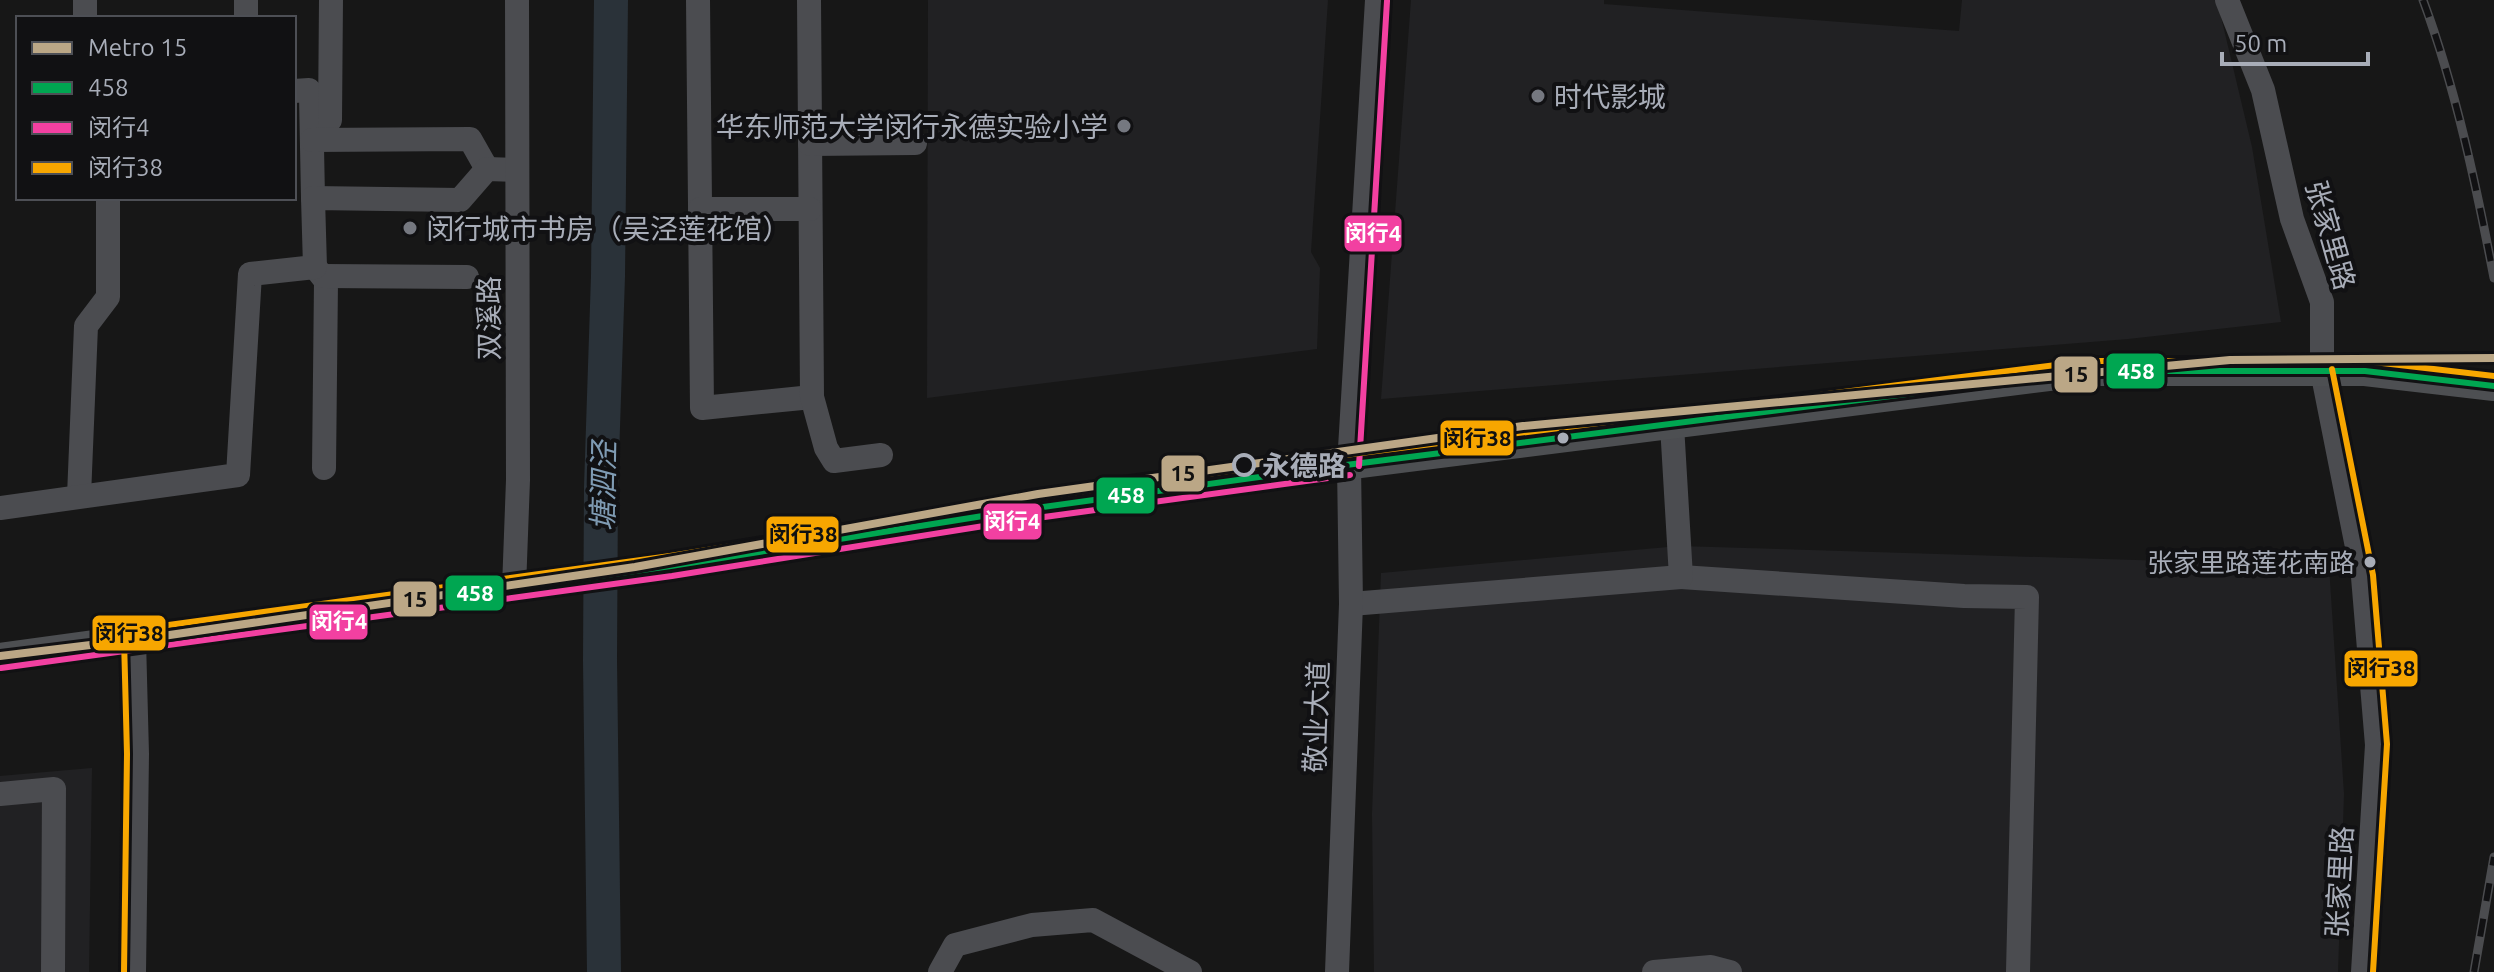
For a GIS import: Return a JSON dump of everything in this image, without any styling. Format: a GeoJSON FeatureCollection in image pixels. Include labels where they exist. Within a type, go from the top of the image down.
{"type":"FeatureCollection","features":[{"type":"Feature","properties":{"kind":"main road"},"geometry":{"type":"LineString","coordinates":[[0,658],[547,584],[1014,511],[2089,371],[2365,371],[2494,386]]}},
{"type":"Feature","properties":{"kind":"street"},"geometry":{"type":"LineString","coordinates":[[330,120],[331,0]]}},
{"type":"Feature","properties":{"kind":"street","name":"双溪路"},"geometry":{"type":"LineString","coordinates":[[514,588],[518,465],[517,0]]}},
{"type":"Feature","properties":{"kind":"street"},"geometry":{"type":"LineString","coordinates":[[698,0],[702,408],[812,397]]}},
{"type":"Feature","properties":{"kind":"street"},"geometry":{"type":"LineString","coordinates":[[809,0],[812,397],[826,448],[834,461],[881,455]]}},
{"type":"Feature","properties":{"kind":"street"},"geometry":{"type":"LineString","coordinates":[[1349,465],[1377,0]]}},
{"type":"Feature","properties":{"kind":"street","name":"张家里路"},"geometry":{"type":"LineString","coordinates":[[2227,0],[2263,90],[2292,219],[2322,302],[2322,371],[2363,577],[2377,745],[2363,972]]}},
{"type":"Feature","properties":{"kind":"street"},"geometry":{"type":"LineString","coordinates":[[296,91],[309,90],[319,272],[326,281],[324,468]]}},
{"type":"Feature","properties":{"kind":"street"},"geometry":{"type":"LineString","coordinates":[[312,140],[470,139],[487,169]]}},
{"type":"Feature","properties":{"kind":"street"},"geometry":{"type":"LineString","coordinates":[[810,144],[915,143]]}},
{"type":"Feature","properties":{"kind":"street"},"geometry":{"type":"LineString","coordinates":[[487,169],[516,170]]}},
{"type":"Feature","properties":{"kind":"street"},"geometry":{"type":"LineString","coordinates":[[313,198],[460,200],[487,169]]}},
{"type":"Feature","properties":{"kind":"street"},"geometry":{"type":"LineString","coordinates":[[79,496],[86,326],[108,297],[108,200]]}},
{"type":"Feature","properties":{"kind":"street"},"geometry":{"type":"LineString","coordinates":[[700,209],[810,209]]}},
{"type":"Feature","properties":{"kind":"street"},"geometry":{"type":"LineString","coordinates":[[0,508],[238,475],[250,274],[319,272],[467,277]]}},
{"type":"Feature","properties":{"kind":"street"},"geometry":{"type":"LineString","coordinates":[[1672,425],[1681,577]]}},
{"type":"Feature","properties":{"kind":"street","name":"敬业大道"},"geometry":{"type":"LineString","coordinates":[[1337,972],[1351,604],[1349,465]]}},
{"type":"Feature","properties":{"kind":"street"},"geometry":{"type":"LineString","coordinates":[[1351,604],[1681,577],[1964,596],[2027,597],[2018,972]]}},
{"type":"Feature","properties":{"kind":"street"},"geometry":{"type":"LineString","coordinates":[[134,640],[137,754],[134,972]]}},
{"type":"Feature","properties":{"kind":"street"},"geometry":{"type":"LineString","coordinates":[[0,794],[54,789],[53,972]]}},
{"type":"Feature","properties":{"kind":"street"},"geometry":{"type":"LineString","coordinates":[[940,972],[955,945],[1032,925],[1093,920],[1190,972]]}},
{"type":"Feature","properties":{"kind":"street"},"geometry":{"type":"LineString","coordinates":[[1654,972],[1711,967],[1730,972]]}},
{"type":"Feature","properties":{"kind":"shaded area","name":"华东师范大学闵行永德实验小学"},"geometry":{"type":"Polygon","coordinates":[[[928,0],[1328,0],[1311,252],[1320,268],[1317,349],[927,398],[928,0]]]}},
{"type":"Feature","properties":{"kind":"shaded area"},"geometry":{"type":"Polygon","coordinates":[[[1411,0],[1604,0],[1604,4],[1959,31],[1962,0],[2217,0],[2252,147],[2281,322],[2128,339],[1381,399],[1411,0]]]}},
{"type":"Feature","properties":{"kind":"shaded area"},"geometry":{"type":"Polygon","coordinates":[[[1679,546],[2329,566],[2344,794],[2338,972],[1374,972],[1372,814],[1381,573],[1679,546]]]}},
{"type":"Feature","properties":{"kind":"shaded area"},"geometry":{"type":"Polygon","coordinates":[[[92,768],[89,972],[0,972],[0,776],[92,768]]]}},
{"type":"Feature","properties":{"kind":"waterway","name":"塘泗泾"},"geometry":{"type":"LineString","coordinates":[[604,972],[601,487],[608,276],[611,0]]}},
{"type":"Feature","properties":{"kind":"railway"},"geometry":{"type":"LineString","coordinates":[[2423,0],[2455,103],[2494,278]]}},
{"type":"Feature","properties":{"kind":"railway"},"geometry":{"type":"LineString","coordinates":[[2474,972],[2494,857]]}},
{"type":"Feature","properties":{"kind":"metro line","name":"15"},"geometry":{"type":"LineString","coordinates":[[0,656],[156,637],[635,567],[1038,494],[1523,426],[2230,360],[2494,358]]}},
{"type":"Feature","properties":{"kind":"transit line","name":"闵行4"},"geometry":{"type":"LineString","coordinates":[[1359,466],[1387,1]]}},
{"type":"Feature","properties":{"kind":"transit line","name":"闵行38"},"geometry":{"type":"LineString","coordinates":[[124,972],[127,754],[124,639],[132,630],[670,556],[1012,501],[1345,455],[2088,361],[2365,361],[2494,376]]}},
{"type":"Feature","properties":{"kind":"transit line","name":"闵行38"},"geometry":{"type":"LineString","coordinates":[[2332,369],[2373,575],[2387,744],[2373,972]]}},
{"type":"Feature","properties":{"kind":"transit line","name":"458"},"geometry":{"type":"LineString","coordinates":[[0,658],[671,566],[1014,511],[1346,465],[2089,371],[2365,371],[2494,386]]}},
{"type":"Feature","properties":{"kind":"transit line","name":"闵行4"},"geometry":{"type":"LineString","coordinates":[[1,668],[672,576],[1015,521],[1350,475]]}},
{"type":"Feature","properties":{"kind":"place","name":"时代影城"},"geometry":{"type":"Point","coordinates":[1538,96]}},
{"type":"Feature","properties":{"kind":"place","name":"华东师范大学闵行永德实验小学"},"geometry":{"type":"Point","coordinates":[1124,126]}},
{"type":"Feature","properties":{"kind":"place","name":"闵行城市书房（吴泾莲花馆）"},"geometry":{"type":"Point","coordinates":[410,228]}},
{"type":"Feature","properties":{"kind":"place","name":"永德路"},"geometry":{"type":"Point","coordinates":[1244,465]}},
{"type":"Feature","properties":{"kind":"place","name":"张家里路莲花南路"},"geometry":{"type":"Point","coordinates":[2370,562]}}]}
